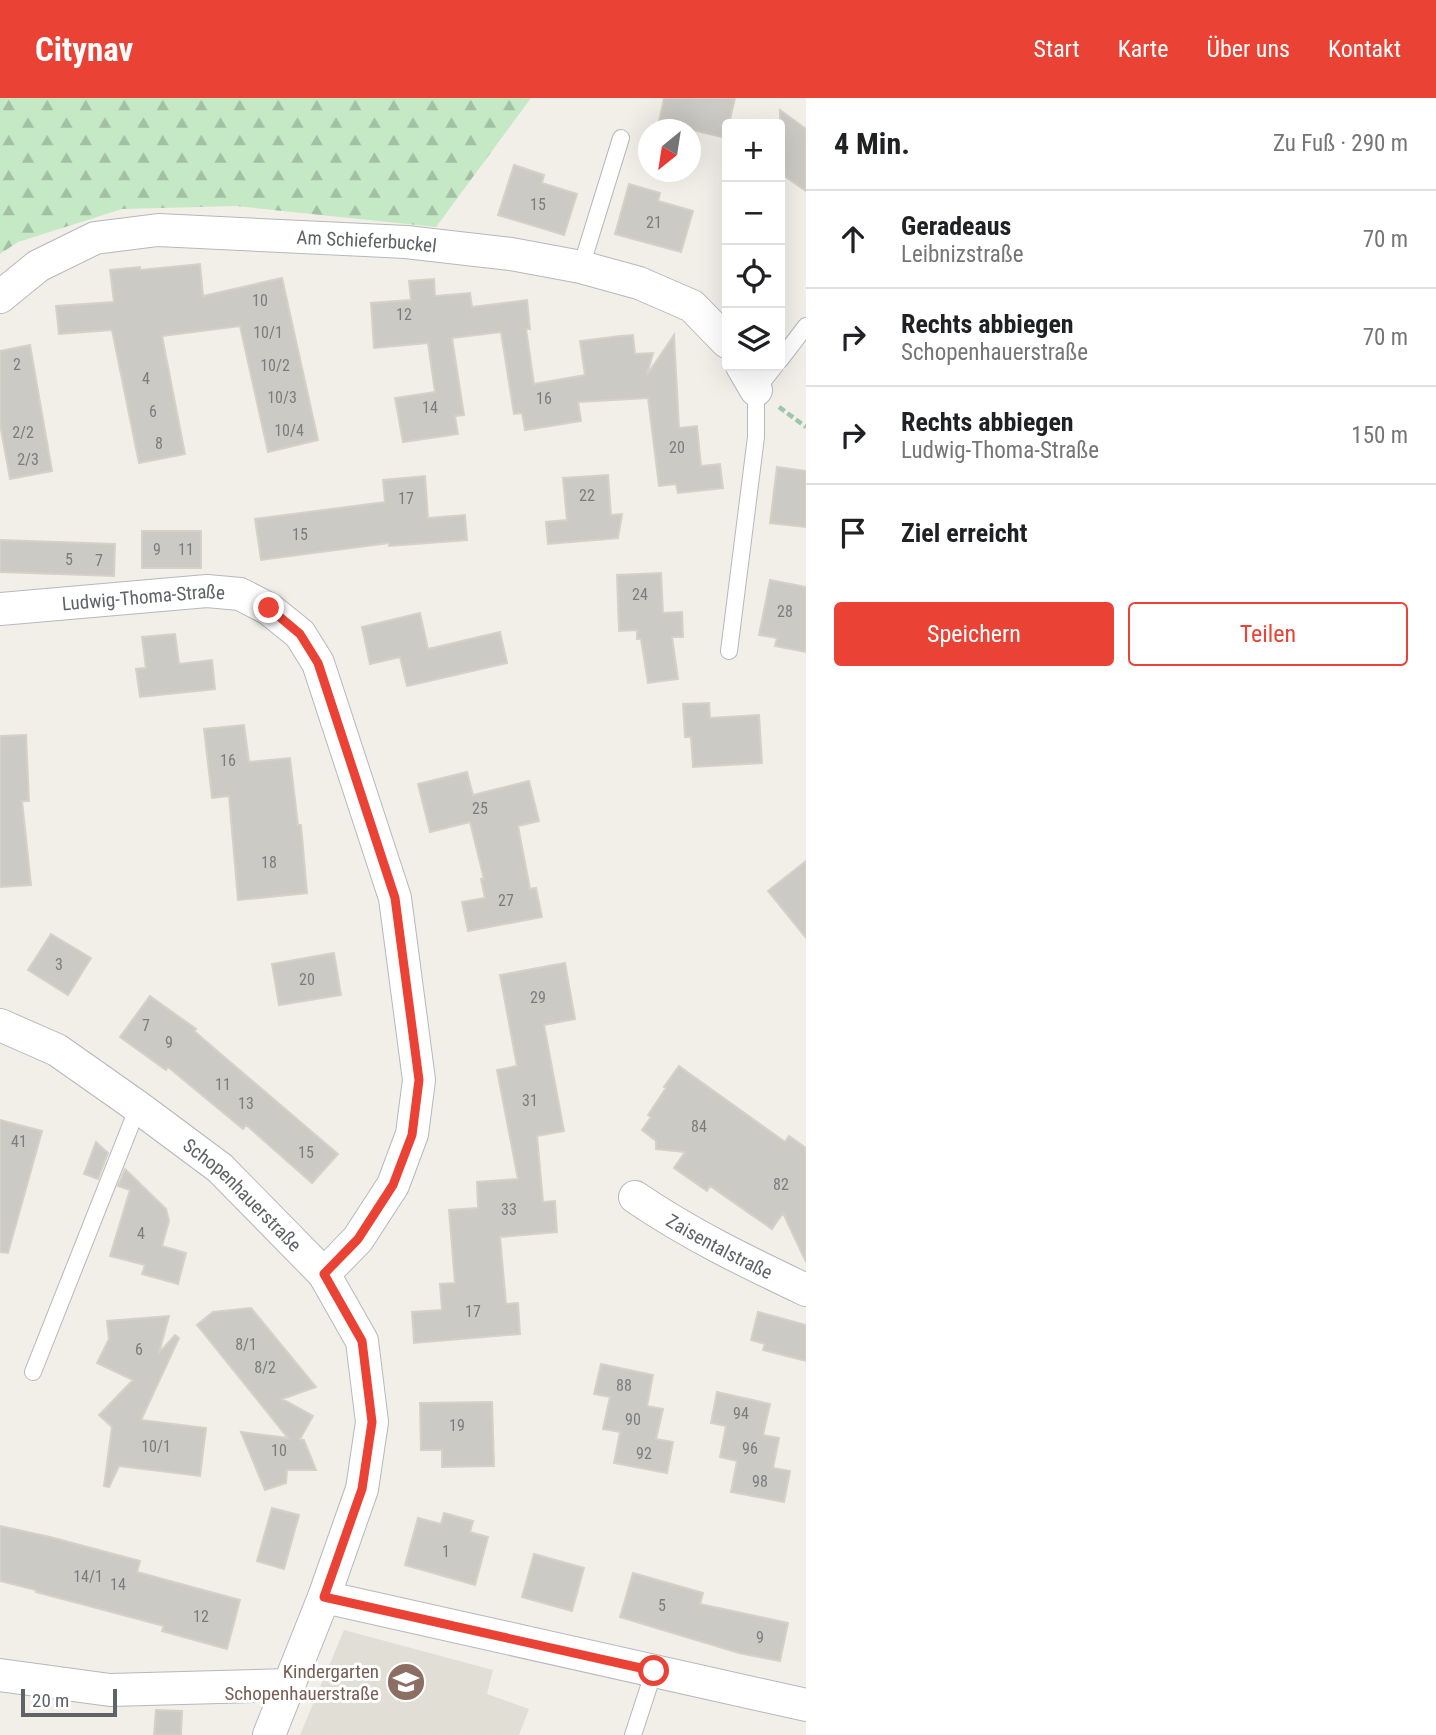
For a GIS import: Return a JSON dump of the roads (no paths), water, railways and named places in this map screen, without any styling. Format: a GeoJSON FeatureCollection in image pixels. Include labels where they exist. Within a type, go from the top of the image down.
{"type":"FeatureCollection","features":[{"type":"Feature","properties":{"kind":"street","name":"Am Schieferbuckel"},"geometry":{"type":"LineString","coordinates":[[0,297],[38,266],[95,238],[158,230],[406,242],[511,254],[581,267],[639,283],[692,306],[722,337]]}},
{"type":"Feature","properties":{"kind":"street","name":"Ludwig-Thoma-Straße"},"geometry":{"type":"LineString","coordinates":[[0,609],[207,591],[240,594],[269,608],[300,634],[318,663],[395,898],[419,1080],[412,1135],[393,1185],[358,1239],[324,1274]]}},
{"type":"Feature","properties":{"kind":"street","name":"Schopenhauerstraße"},"geometry":{"type":"LineString","coordinates":[[0,1024],[57,1050],[220,1168],[324,1274],[362,1341],[372,1422],[362,1489],[324,1597],[269,1735]]}},
{"type":"Feature","properties":{"kind":"street","name":"Zaisentalstraße"},"geometry":{"type":"LineString","coordinates":[[635,1197],[662,1216],[739,1258],[806,1290]]}},
{"type":"Feature","properties":{"kind":"street"},"geometry":{"type":"LineString","coordinates":[[324,1597],[806,1705]]}},
{"type":"Feature","properties":{"kind":"street"},"geometry":{"type":"LineString","coordinates":[[0,1675],[110,1689],[288,1685]]}},
{"type":"Feature","properties":{"kind":"lane"},"geometry":{"type":"LineString","coordinates":[[581,267],[621,138]]}},
{"type":"Feature","properties":{"kind":"lane"},"geometry":{"type":"LineString","coordinates":[[785,353],[806,326]]}},
{"type":"Feature","properties":{"kind":"lane"},"geometry":{"type":"LineString","coordinates":[[729,651],[756,437],[749,378]]}},
{"type":"Feature","properties":{"kind":"lane"},"geometry":{"type":"LineString","coordinates":[[33,1372],[138,1107]]}},
{"type":"Feature","properties":{"kind":"lane"},"geometry":{"type":"LineString","coordinates":[[633,1735],[654,1671]]}},
{"type":"Feature","properties":{"kind":"place","name":"Kindergarten Schopenhauerstraße"},"geometry":{"type":"Point","coordinates":[406,1682]}}]}
